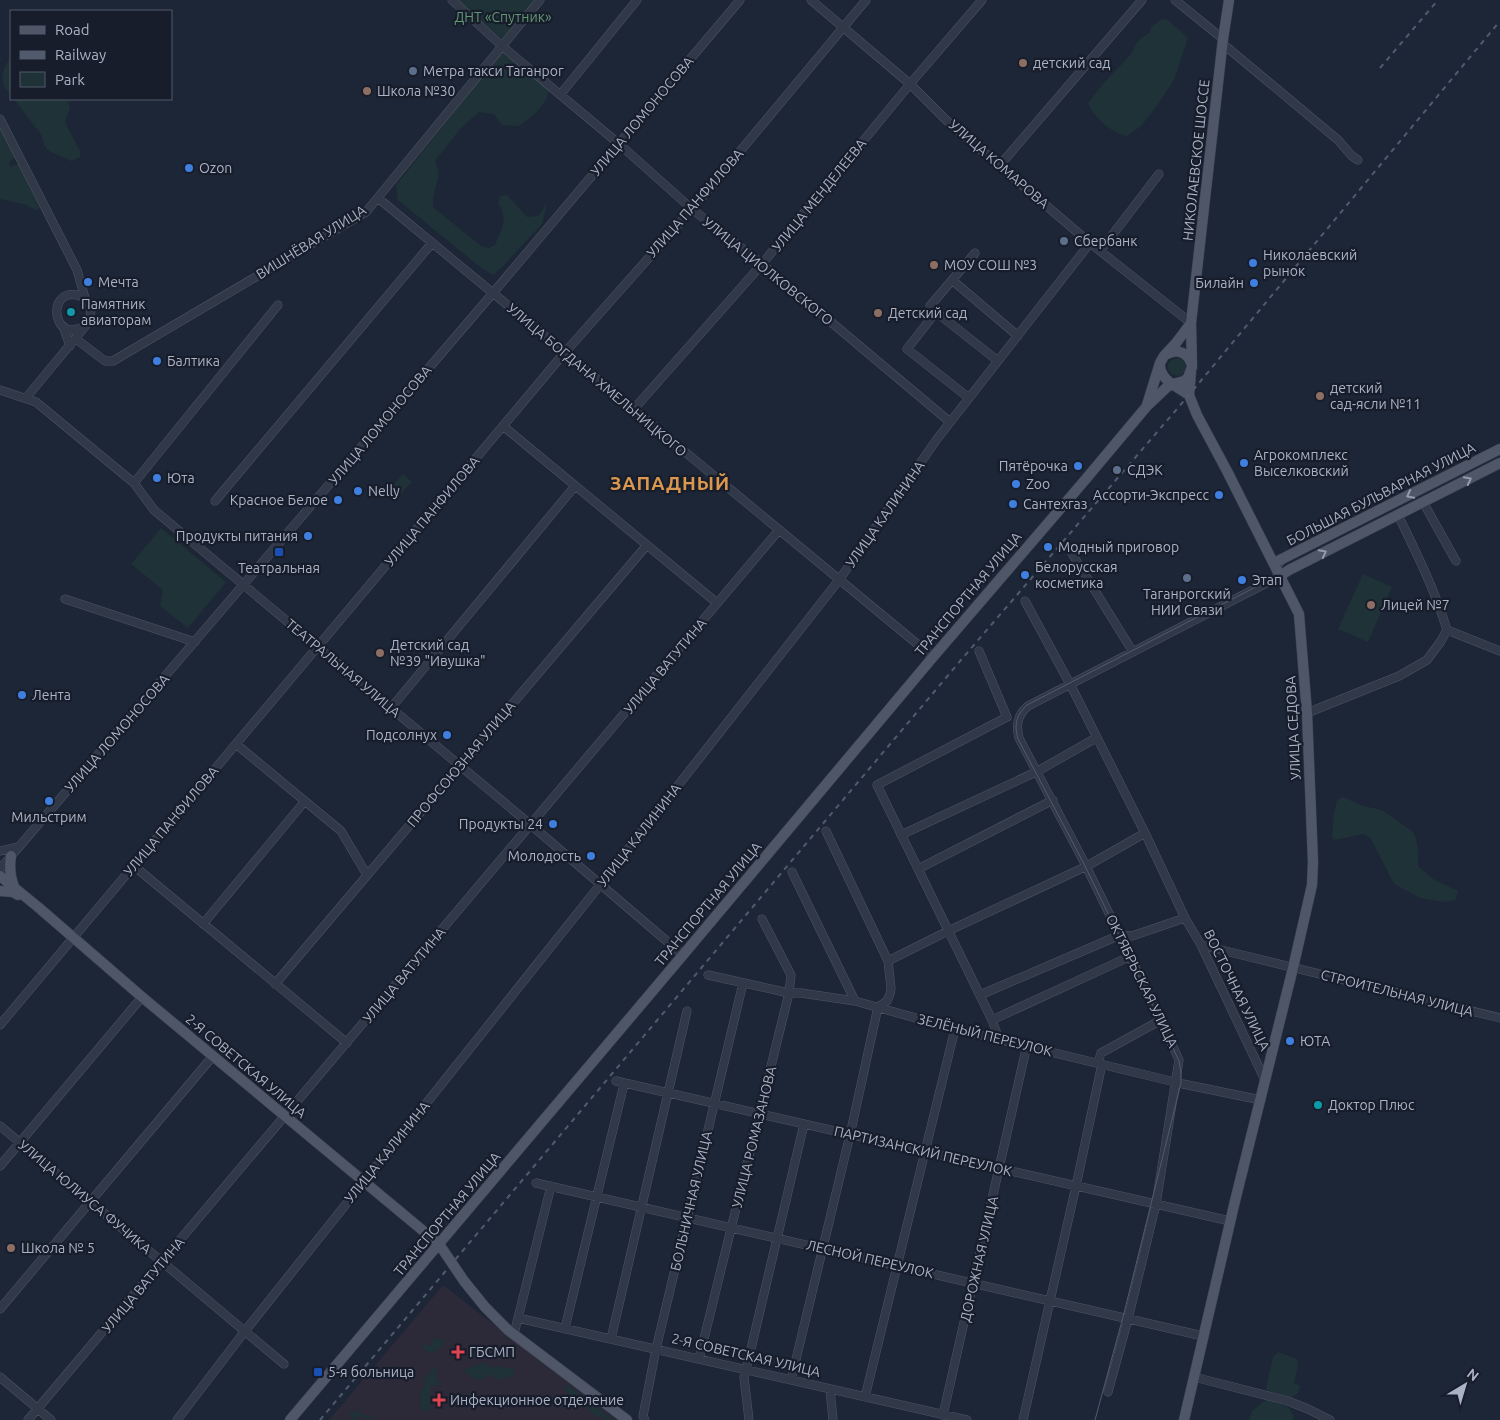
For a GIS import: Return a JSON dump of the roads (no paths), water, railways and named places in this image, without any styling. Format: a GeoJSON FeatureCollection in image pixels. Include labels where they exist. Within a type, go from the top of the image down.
{"type":"FeatureCollection","features":[{"type":"Feature","properties":{"kind":"main road","name":"НИКОЛАЕВСКОЕ ШОССЕ"},"geometry":{"type":"LineString","coordinates":[[1192,370],[1191,323],[1222,41],[1229,0]]}},
{"type":"Feature","properties":{"kind":"main road"},"geometry":{"type":"LineString","coordinates":[[1147,406],[1162,360],[1191,323]]}},
{"type":"Feature","properties":{"kind":"main road"},"geometry":{"type":"LineString","coordinates":[[1169,352],[1180,352],[1189,358],[1192,370],[1184,381],[1173,384],[1165,380],[1160,372],[1162,360],[1169,352]]}},
{"type":"Feature","properties":{"kind":"main road","name":"УЛИЦА СЕДОВА"},"geometry":{"type":"LineString","coordinates":[[1192,370],[1189,396],[1197,415],[1274,563],[1299,614],[1300,620],[1307,712],[1313,862],[1312,885],[1265,1080]]}},
{"type":"Feature","properties":{"kind":"main road","name":"УЛИЦА СЕДОВА"},"geometry":{"type":"LineString","coordinates":[[1173,384],[1189,396]]}},
{"type":"Feature","properties":{"kind":"main road","name":"ТРАНСПОРТНАЯ УЛИЦА"},"geometry":{"type":"LineString","coordinates":[[290,1420],[933,657],[1147,406],[1167,387],[1173,384]]}},
{"type":"Feature","properties":{"kind":"main road","name":"БОЛЬШАЯ БУЛЬВАРНАЯ УЛИЦА"},"geometry":{"type":"LineString","coordinates":[[1274,563],[1500,450]]}},
{"type":"Feature","properties":{"kind":"main road","name":"БОЛЬШАЯ БУЛЬВАРНАЯ УЛИЦА"},"geometry":{"type":"LineString","coordinates":[[1280,576],[1500,464]]}},
{"type":"Feature","properties":{"kind":"main road"},"geometry":{"type":"LineString","coordinates":[[15,852],[10,865],[10,874],[15,888]]}},
{"type":"Feature","properties":{"kind":"main road","name":"2-Я СОВЕТСКАЯ УЛИЦА"},"geometry":{"type":"LineString","coordinates":[[0,876],[38,906],[142,997],[439,1244],[464,1281],[485,1307],[514,1334],[627,1420]]}},
{"type":"Feature","properties":{"kind":"main road","name":"2-Я СОВЕТСКАЯ УЛИЦА"},"geometry":{"type":"LineString","coordinates":[[0,891],[13,892],[38,906]]}},
{"type":"Feature","properties":{"kind":"main road"},"geometry":{"type":"LineString","coordinates":[[1184,1420],[1265,1080]]}},
{"type":"Feature","properties":{"kind":"street","name":"УЛИЦА ЦИОЛКОВСКОГО"},"geometry":{"type":"LineString","coordinates":[[452,0],[502,46],[692,208],[762,264],[950,422]]}},
{"type":"Feature","properties":{"kind":"street","name":"ВИШНЁВАЯ УЛИЦА"},"geometry":{"type":"LineString","coordinates":[[76,339],[105,361],[113,361],[366,212],[540,0]]}},
{"type":"Feature","properties":{"kind":"street"},"geometry":{"type":"LineString","coordinates":[[560,95],[637,0]]}},
{"type":"Feature","properties":{"kind":"street","name":"УЛИЦА ЛОМОНОСОВА"},"geometry":{"type":"LineString","coordinates":[[0,869],[244,585],[740,0]]}},
{"type":"Feature","properties":{"kind":"street","name":"УЛИЦА КОМАРОВА"},"geometry":{"type":"LineString","coordinates":[[811,0],[910,84],[946,120],[1090,243],[1191,323]]}},
{"type":"Feature","properties":{"kind":"street","name":"УЛИЦА ПАНФИЛОВА"},"geometry":{"type":"LineString","coordinates":[[0,1025],[564,353],[692,208],[866,0]]}},
{"type":"Feature","properties":{"kind":"street","name":"УЛИЦА МЕНДЕЛЕЕВА"},"geometry":{"type":"LineString","coordinates":[[634,410],[762,264],[910,84],[982,0]]}},
{"type":"Feature","properties":{"kind":"street"},"geometry":{"type":"LineString","coordinates":[[1000,166],[1142,0]]}},
{"type":"Feature","properties":{"kind":"street"},"geometry":{"type":"LineString","coordinates":[[1175,0],[1338,140],[1358,160]]}},
{"type":"Feature","properties":{"kind":"street"},"geometry":{"type":"LineString","coordinates":[[0,119],[77,270],[85,298],[90,306],[91,315],[88,323],[76,339],[26,398]]}},
{"type":"Feature","properties":{"kind":"street"},"geometry":{"type":"LineString","coordinates":[[1100,251],[1159,174]]}},
{"type":"Feature","properties":{"kind":"street","name":"УЛИЦА БОГДАНА ХМЕЛЬНИЦКОГО"},"geometry":{"type":"LineString","coordinates":[[378,198],[933,657]]}},
{"type":"Feature","properties":{"kind":"street"},"geometry":{"type":"LineString","coordinates":[[215,501],[432,243]]}},
{"type":"Feature","properties":{"kind":"street","name":"УЛИЦА КАЛИНИНА"},"geometry":{"type":"LineString","coordinates":[[177,1420],[245,1331],[600,885],[839,580],[937,439],[1090,243]]}},
{"type":"Feature","properties":{"kind":"street"},"geometry":{"type":"LineString","coordinates":[[930,306],[975,253]]}},
{"type":"Feature","properties":{"kind":"street"},"geometry":{"type":"LineString","coordinates":[[952,280],[1018,336]]}},
{"type":"Feature","properties":{"kind":"street"},"geometry":{"type":"LineString","coordinates":[[70,346],[63,326],[57,319],[56,310],[60,301],[67,296],[76,295],[85,298]]}},
{"type":"Feature","properties":{"kind":"street"},"geometry":{"type":"LineString","coordinates":[[134,483],[278,305]]}},
{"type":"Feature","properties":{"kind":"street"},"geometry":{"type":"LineString","coordinates":[[969,398],[907,349],[930,319],[936,312],[998,361]]}},
{"type":"Feature","properties":{"kind":"street"},"geometry":{"type":"LineString","coordinates":[[63,326],[71,330],[80,329],[88,323]]}},
{"type":"Feature","properties":{"kind":"street","name":"ТЕАТРАЛЬНАЯ УЛИЦА"},"geometry":{"type":"LineString","coordinates":[[0,390],[36,402],[134,483],[154,510],[531,825],[683,955]]}},
{"type":"Feature","properties":{"kind":"street"},"geometry":{"type":"LineString","coordinates":[[503,426],[717,603]]}},
{"type":"Feature","properties":{"kind":"street"},"geometry":{"type":"LineString","coordinates":[[391,708],[575,486]]}},
{"type":"Feature","properties":{"kind":"street"},"geometry":{"type":"LineString","coordinates":[[1423,502],[1456,561]]}},
{"type":"Feature","properties":{"kind":"street"},"geometry":{"type":"LineString","coordinates":[[1307,712],[1399,676],[1427,660],[1447,630],[1421,563],[1398,515]]}},
{"type":"Feature","properties":{"kind":"street","name":"УЛИЦА ВАТУТИНА"},"geometry":{"type":"LineString","coordinates":[[28,1420],[779,530]]}},
{"type":"Feature","properties":{"kind":"street","name":"ПРОФСОЮЗНАЯ УЛИЦА"},"geometry":{"type":"LineString","coordinates":[[275,984],[647,545]]}},
{"type":"Feature","properties":{"kind":"street"},"geometry":{"type":"LineString","coordinates":[[1071,552],[1133,652]]}},
{"type":"Feature","properties":{"kind":"street"},"geometry":{"type":"LineString","coordinates":[[1070,684],[1280,576]]}},
{"type":"Feature","properties":{"kind":"street"},"geometry":{"type":"LineString","coordinates":[[65,599],[195,642]]}},
{"type":"Feature","properties":{"kind":"street","name":"ВОСТОЧНАЯ УЛИЦА"},"geometry":{"type":"LineString","coordinates":[[1025,602],[1070,684],[1145,833],[1265,1080]]}},
{"type":"Feature","properties":{"kind":"street"},"geometry":{"type":"LineString","coordinates":[[1447,630],[1500,651]]}},
{"type":"Feature","properties":{"kind":"street"},"geometry":{"type":"LineString","coordinates":[[979,651],[1007,717],[877,785],[992,1020],[998,1039]]}},
{"type":"Feature","properties":{"kind":"street","name":"ОКТЯБРЬСКАЯ УЛИЦА"},"geometry":{"type":"LineString","coordinates":[[1070,684],[1028,706],[1024,710],[1018,718],[1019,738],[1087,866],[1180,1060],[1156,1204],[1108,1392]]}},
{"type":"Feature","properties":{"kind":"street"},"geometry":{"type":"LineString","coordinates":[[901,834],[1037,771],[1096,738]]}},
{"type":"Feature","properties":{"kind":"street"},"geometry":{"type":"LineString","coordinates":[[236,744],[341,831],[368,875]]}},
{"type":"Feature","properties":{"kind":"street"},"geometry":{"type":"LineString","coordinates":[[918,869],[1053,800]]}},
{"type":"Feature","properties":{"kind":"street"},"geometry":{"type":"LineString","coordinates":[[203,924],[305,801]]}},
{"type":"Feature","properties":{"kind":"street"},"geometry":{"type":"LineString","coordinates":[[791,1380],[850,1135],[878,1007],[886,1001],[891,988],[888,961],[826,831]]}},
{"type":"Feature","properties":{"kind":"street"},"geometry":{"type":"LineString","coordinates":[[888,961],[948,930],[1087,866],[1145,833]]}},
{"type":"Feature","properties":{"kind":"street"},"geometry":{"type":"LineString","coordinates":[[0,851],[15,852]]}},
{"type":"Feature","properties":{"kind":"street"},"geometry":{"type":"LineString","coordinates":[[134,866],[346,1043]]}},
{"type":"Feature","properties":{"kind":"street"},"geometry":{"type":"LineString","coordinates":[[792,872],[856,1001]]}},
{"type":"Feature","properties":{"kind":"street"},"geometry":{"type":"LineString","coordinates":[[980,995],[1120,935],[1132,936],[1186,918]]}},
{"type":"Feature","properties":{"kind":"street","name":"УЛИЦА РОМАЗАНОВА"},"geometry":{"type":"LineString","coordinates":[[699,1359],[789,993],[791,975],[762,919]]}},
{"type":"Feature","properties":{"kind":"street","name":"СТРОИТЕЛЬНАЯ УЛИЦА"},"geometry":{"type":"LineString","coordinates":[[1201,945],[1500,1018]]}},
{"type":"Feature","properties":{"kind":"street"},"geometry":{"type":"LineString","coordinates":[[992,1020],[1131,956]]}},
{"type":"Feature","properties":{"kind":"street","name":"ЗЕЛЁНЫЙ ПЕРЕУЛОК"},"geometry":{"type":"LineString","coordinates":[[708,975],[789,993],[856,1001],[998,1039],[1176,1082],[1261,1100]]}},
{"type":"Feature","properties":{"kind":"street","name":"БОЛЬНИЧНАЯ УЛИЦА"},"geometry":{"type":"LineString","coordinates":[[645,1420],[643,1416],[656,1349],[743,983]]}},
{"type":"Feature","properties":{"kind":"street"},"geometry":{"type":"LineString","coordinates":[[0,1166],[142,997]]}},
{"type":"Feature","properties":{"kind":"street"},"geometry":{"type":"LineString","coordinates":[[611,1339],[687,1010]]}},
{"type":"Feature","properties":{"kind":"street"},"geometry":{"type":"LineString","coordinates":[[1023,1420],[1076,1186],[1100,1063],[1100,1053],[1161,1020]]}},
{"type":"Feature","properties":{"kind":"street"},"geometry":{"type":"LineString","coordinates":[[866,1397],[955,1028]]}},
{"type":"Feature","properties":{"kind":"street","name":"ДОРОЖНАЯ УЛИЦА"},"geometry":{"type":"LineString","coordinates":[[943,1415],[1027,1045]]}},
{"type":"Feature","properties":{"kind":"street"},"geometry":{"type":"LineString","coordinates":[[0,1309],[213,1056]]}},
{"type":"Feature","properties":{"kind":"street","name":"ПАРТИЗАНСКИЙ ПЕРЕУЛОК"},"geometry":{"type":"LineString","coordinates":[[616,1081],[1230,1221]]}},
{"type":"Feature","properties":{"kind":"street"},"geometry":{"type":"LineString","coordinates":[[565,1328],[624,1084]]}},
{"type":"Feature","properties":{"kind":"street"},"geometry":{"type":"LineString","coordinates":[[749,1420],[744,1377],[804,1124]]}},
{"type":"Feature","properties":{"kind":"street","name":"УЛИЦА ЮЛИУСА ФУЧИКА"},"geometry":{"type":"LineString","coordinates":[[0,1126],[284,1364]]}},
{"type":"Feature","properties":{"kind":"street","name":"ЛЕСНОЙ ПЕРЕУЛОК"},"geometry":{"type":"LineString","coordinates":[[536,1182],[1203,1336]]}},
{"type":"Feature","properties":{"kind":"street"},"geometry":{"type":"LineString","coordinates":[[514,1334],[551,1186]]}},
{"type":"Feature","properties":{"kind":"street","name":"2-Я СОВЕТСКАЯ УЛИЦА"},"geometry":{"type":"LineString","coordinates":[[518,1318],[967,1420]]}},
{"type":"Feature","properties":{"kind":"street"},"geometry":{"type":"LineString","coordinates":[[0,1377],[52,1420]]}},
{"type":"Feature","properties":{"kind":"street"},"geometry":{"type":"LineString","coordinates":[[1194,1377],[1288,1401],[1308,1408],[1330,1420]]}},
{"type":"Feature","properties":{"kind":"street"},"geometry":{"type":"LineString","coordinates":[[830,1389],[833,1420]]}},
{"type":"Feature","properties":{"kind":"tram line"},"geometry":{"type":"LineString","coordinates":[[1095,1420],[1123,1317],[1181,1083],[1181,1072],[1179,1061],[1160,1020],[1083,862],[1018,739],[1016,729],[1018,716],[1027,705],[1273,578],[1285,562],[1500,452]]}},
{"type":"Feature","properties":{"kind":"railway"},"geometry":{"type":"LineString","coordinates":[[1380,68],[1438,0]]}},
{"type":"Feature","properties":{"kind":"railway"},"geometry":{"type":"LineString","coordinates":[[320,1420],[961,660],[1189,395],[1500,21]]}},
{"type":"Feature","properties":{"kind":"place","name":"детский сад"},"geometry":{"type":"Point","coordinates":[1023,63]}},
{"type":"Feature","properties":{"kind":"place","name":"Метра такси Таганрог"},"geometry":{"type":"Point","coordinates":[413,71]}},
{"type":"Feature","properties":{"kind":"place","name":"Школа №30"},"geometry":{"type":"Point","coordinates":[367,91]}},
{"type":"Feature","properties":{"kind":"place","name":"Ozon"},"geometry":{"type":"Point","coordinates":[189,168]}},
{"type":"Feature","properties":{"kind":"place","name":"Сбербанк"},"geometry":{"type":"Point","coordinates":[1064,241]}},
{"type":"Feature","properties":{"kind":"place","name":"Николаевский рынок"},"geometry":{"type":"Point","coordinates":[1253,263]}},
{"type":"Feature","properties":{"kind":"place","name":"МОУ СОШ №3"},"geometry":{"type":"Point","coordinates":[934,265]}},
{"type":"Feature","properties":{"kind":"place","name":"Мечта"},"geometry":{"type":"Point","coordinates":[88,282]}},
{"type":"Feature","properties":{"kind":"place","name":"Билайн"},"geometry":{"type":"Point","coordinates":[1254,283]}},
{"type":"Feature","properties":{"kind":"place","name":"Памятник авиаторам"},"geometry":{"type":"Point","coordinates":[71,312]}},
{"type":"Feature","properties":{"kind":"place","name":"Детский сад"},"geometry":{"type":"Point","coordinates":[878,313]}},
{"type":"Feature","properties":{"kind":"place","name":"Балтика"},"geometry":{"type":"Point","coordinates":[157,361]}},
{"type":"Feature","properties":{"kind":"place","name":"детский сад-ясли №11"},"geometry":{"type":"Point","coordinates":[1320,396]}},
{"type":"Feature","properties":{"kind":"place","name":"Агрокомплекс Выселковский"},"geometry":{"type":"Point","coordinates":[1244,463]}},
{"type":"Feature","properties":{"kind":"place","name":"Пятёрочка"},"geometry":{"type":"Point","coordinates":[1078,466]}},
{"type":"Feature","properties":{"kind":"place","name":"СДЭК"},"geometry":{"type":"Point","coordinates":[1117,470]}},
{"type":"Feature","properties":{"kind":"place","name":"Юта"},"geometry":{"type":"Point","coordinates":[157,478]}},
{"type":"Feature","properties":{"kind":"place","name":"Zoo"},"geometry":{"type":"Point","coordinates":[1016,484]}},
{"type":"Feature","properties":{"kind":"place","name":"Nelly"},"geometry":{"type":"Point","coordinates":[358,491]}},
{"type":"Feature","properties":{"kind":"place","name":"Ассорти-Экспресс"},"geometry":{"type":"Point","coordinates":[1219,495]}},
{"type":"Feature","properties":{"kind":"place","name":"Красное Белое"},"geometry":{"type":"Point","coordinates":[338,500]}},
{"type":"Feature","properties":{"kind":"place","name":"Сантехгаз"},"geometry":{"type":"Point","coordinates":[1013,504]}},
{"type":"Feature","properties":{"kind":"place","name":"Продукты питания"},"geometry":{"type":"Point","coordinates":[308,536]}},
{"type":"Feature","properties":{"kind":"place","name":"Модный приговор"},"geometry":{"type":"Point","coordinates":[1048,547]}},
{"type":"Feature","properties":{"kind":"place","name":"Театральная"},"geometry":{"type":"Point","coordinates":[279,552]}},
{"type":"Feature","properties":{"kind":"place","name":"Белорусская косметика"},"geometry":{"type":"Point","coordinates":[1025,575]}},
{"type":"Feature","properties":{"kind":"place","name":"Таганрогский НИИ Связи"},"geometry":{"type":"Point","coordinates":[1187,578]}},
{"type":"Feature","properties":{"kind":"place","name":"Этап"},"geometry":{"type":"Point","coordinates":[1242,580]}},
{"type":"Feature","properties":{"kind":"place","name":"Лицей №7"},"geometry":{"type":"Point","coordinates":[1371,605]}},
{"type":"Feature","properties":{"kind":"place","name":"Детский сад №39 \"Ивушка\""},"geometry":{"type":"Point","coordinates":[380,653]}},
{"type":"Feature","properties":{"kind":"place","name":"Лента"},"geometry":{"type":"Point","coordinates":[22,695]}},
{"type":"Feature","properties":{"kind":"place","name":"Подсолнух"},"geometry":{"type":"Point","coordinates":[447,735]}},
{"type":"Feature","properties":{"kind":"place","name":"Мильстрим"},"geometry":{"type":"Point","coordinates":[49,801]}},
{"type":"Feature","properties":{"kind":"place","name":"Продукты 24"},"geometry":{"type":"Point","coordinates":[553,824]}},
{"type":"Feature","properties":{"kind":"place","name":"Молодость"},"geometry":{"type":"Point","coordinates":[591,856]}},
{"type":"Feature","properties":{"kind":"place","name":"ЮТА"},"geometry":{"type":"Point","coordinates":[1290,1041]}},
{"type":"Feature","properties":{"kind":"place","name":"Доктор Плюс"},"geometry":{"type":"Point","coordinates":[1318,1105]}},
{"type":"Feature","properties":{"kind":"place","name":"Школа № 5"},"geometry":{"type":"Point","coordinates":[11,1248]}},
{"type":"Feature","properties":{"kind":"place","name":"ГБСМП"},"geometry":{"type":"Point","coordinates":[458,1352]}},
{"type":"Feature","properties":{"kind":"place","name":"5-я больница"},"geometry":{"type":"Point","coordinates":[318,1372]}},
{"type":"Feature","properties":{"kind":"place","name":"Инфекционное отделение"},"geometry":{"type":"Point","coordinates":[439,1400]}},
{"type":"Feature","properties":{"kind":"district","name":"ЗАПАДНЫЙ"},"geometry":{"type":"Point","coordinates":[670,483]}},
{"type":"Feature","properties":{"kind":"park label","name":"ДНТ «Спутник»"},"geometry":{"type":"Point","coordinates":[503,17]}}]}
